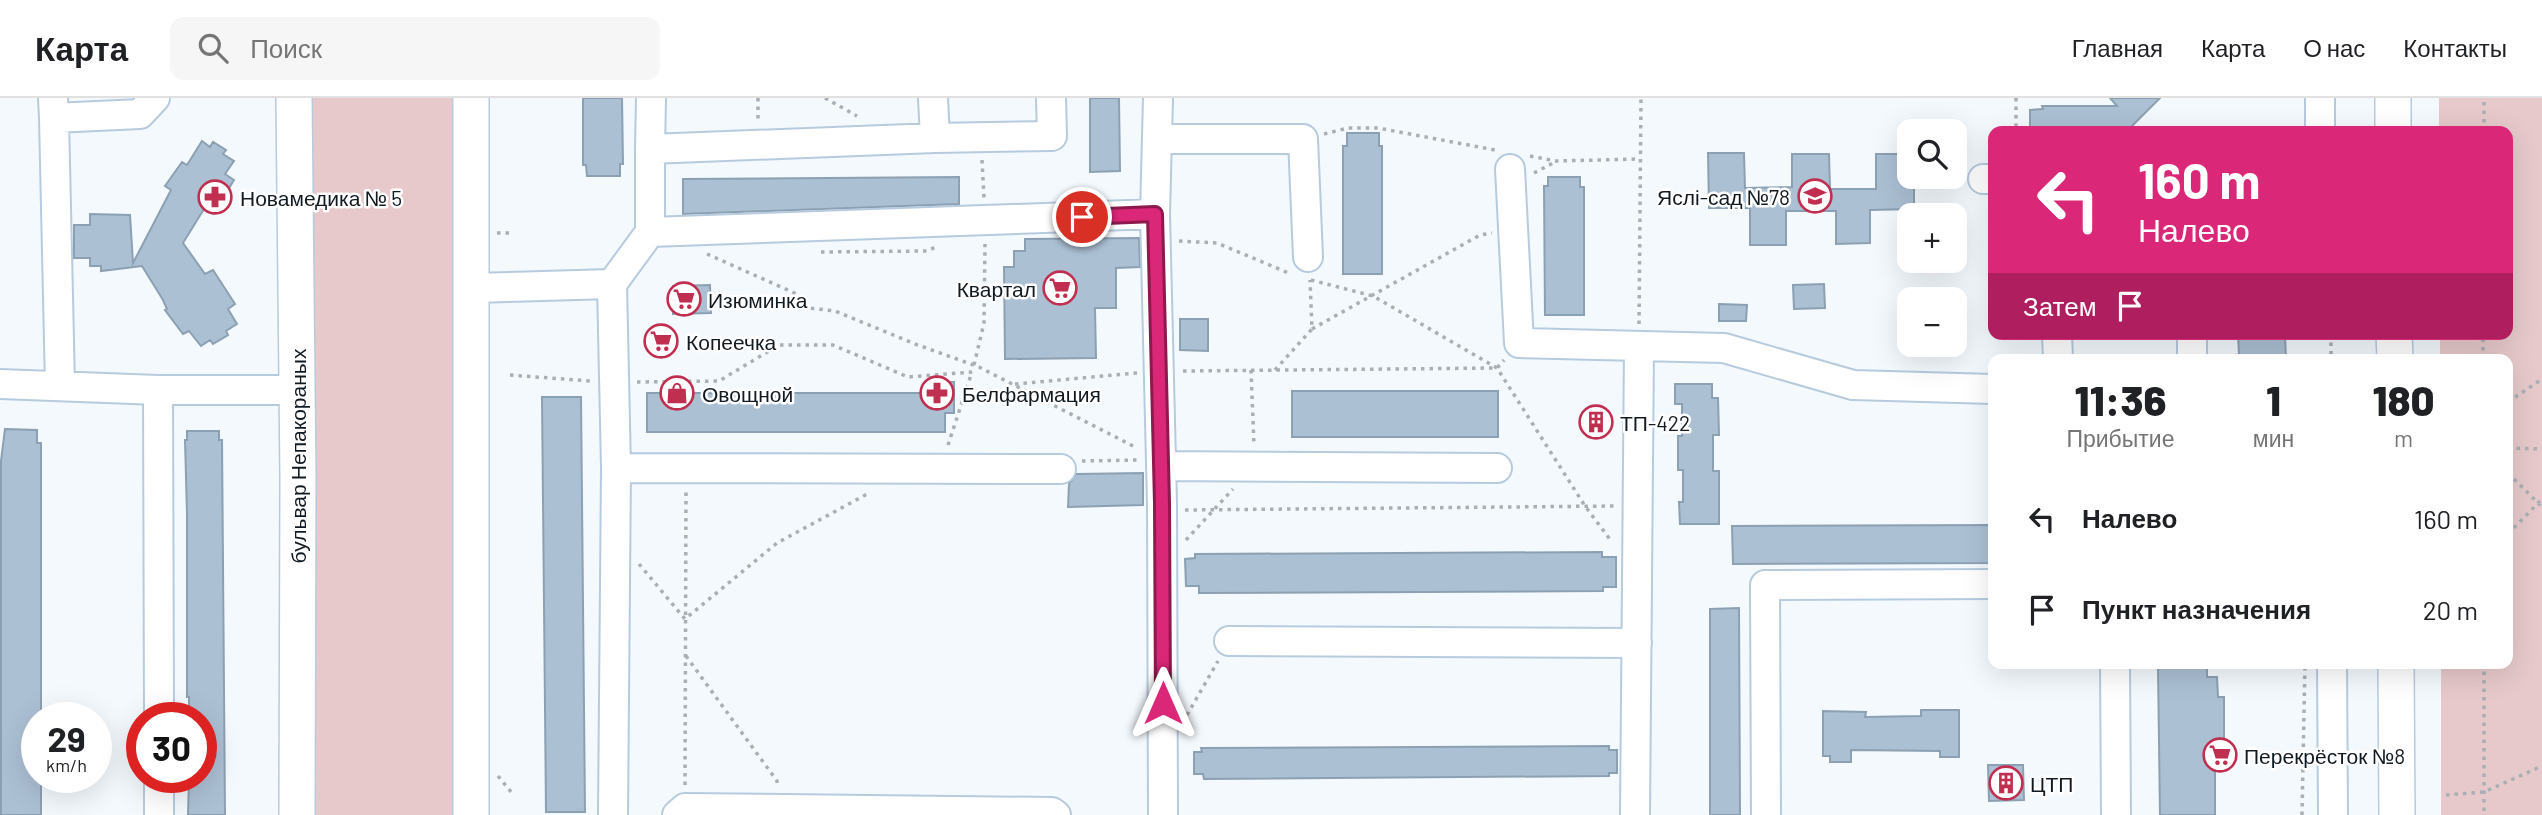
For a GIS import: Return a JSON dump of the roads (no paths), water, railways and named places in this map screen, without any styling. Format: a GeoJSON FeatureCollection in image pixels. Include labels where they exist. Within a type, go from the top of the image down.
{"type":"FeatureCollection","features":[{"type":"Feature","properties":{"kind":"main road","name":"бульвар Непакораных"},"geometry":{"type":"LineString","coordinates":[[294,98],[297,815]]}},
{"type":"Feature","properties":{"kind":"main road"},"geometry":{"type":"LineString","coordinates":[[471,98],[471,815]]}},
{"type":"Feature","properties":{"kind":"main road"},"geometry":{"type":"LineString","coordinates":[[2393,98],[2393,126]]}},
{"type":"Feature","properties":{"kind":"main road"},"geometry":{"type":"LineString","coordinates":[[2396,669],[2397,815]]}},
{"type":"Feature","properties":{"kind":"street"},"geometry":{"type":"LineString","coordinates":[[60,386],[54,108],[140,114],[155,98]]}},
{"type":"Feature","properties":{"kind":"street"},"geometry":{"type":"LineString","coordinates":[[613,815],[616,468],[612,284],[650,232],[651,98]]}},
{"type":"Feature","properties":{"kind":"street"},"geometry":{"type":"LineString","coordinates":[[933,98],[935,138]]}},
{"type":"Feature","properties":{"kind":"street"},"geometry":{"type":"LineString","coordinates":[[650,149],[1052,136],[1051,98]]}},
{"type":"Feature","properties":{"kind":"street"},"geometry":{"type":"LineString","coordinates":[[1158,98],[1155,227],[1162,510],[1163,815]]}},
{"type":"Feature","properties":{"kind":"street"},"geometry":{"type":"LineString","coordinates":[[2320,98],[2320,126]]}},
{"type":"Feature","properties":{"kind":"street"},"geometry":{"type":"LineString","coordinates":[[1158,139],[1303,139],[1304,273]]}},
{"type":"Feature","properties":{"kind":"street"},"geometry":{"type":"LineString","coordinates":[[1509,158],[1519,343],[1724,348],[1853,385],[1988,389]]}},
{"type":"Feature","properties":{"kind":"street"},"geometry":{"type":"LineString","coordinates":[[650,232],[985,220],[1155,227]]}},
{"type":"Feature","properties":{"kind":"street"},"geometry":{"type":"LineString","coordinates":[[471,288],[612,284]]}},
{"type":"Feature","properties":{"kind":"street"},"geometry":{"type":"LineString","coordinates":[[1635,815],[1639,347]]}},
{"type":"Feature","properties":{"kind":"street"},"geometry":{"type":"LineString","coordinates":[[0,384],[158,390],[297,390]]}},
{"type":"Feature","properties":{"kind":"street"},"geometry":{"type":"LineString","coordinates":[[158,390],[159,702]]}},
{"type":"Feature","properties":{"kind":"street"},"geometry":{"type":"LineString","coordinates":[[1161,463],[1254,467],[1497,468]]}},
{"type":"Feature","properties":{"kind":"street"},"geometry":{"type":"LineString","coordinates":[[616,468],[1061,468]]}},
{"type":"Feature","properties":{"kind":"street"},"geometry":{"type":"LineString","coordinates":[[1766,815],[1765,585],[1988,584]]}},
{"type":"Feature","properties":{"kind":"street"},"geometry":{"type":"LineString","coordinates":[[1229,641],[1637,643]]}},
{"type":"Feature","properties":{"kind":"street"},"geometry":{"type":"LineString","coordinates":[[2115,669],[2116,815]]}},
{"type":"Feature","properties":{"kind":"street"},"geometry":{"type":"LineString","coordinates":[[2332,669],[2333,815]]}},
{"type":"Feature","properties":{"kind":"street"},"geometry":{"type":"LineString","coordinates":[[159,793],[159,815]]}},
{"type":"Feature","properties":{"kind":"street"},"geometry":{"type":"LineString","coordinates":[[681,812],[1052,812],[1056,815]]}},
{"type":"Feature","properties":{"kind":"place","name":"Яслі-сад №78"},"geometry":{"type":"Point","coordinates":[1815,196]}},
{"type":"Feature","properties":{"kind":"place","name":"Новамедика № 5"},"geometry":{"type":"Point","coordinates":[215,197]}},
{"type":"Feature","properties":{"kind":"place","name":"Квартал"},"geometry":{"type":"Point","coordinates":[1060,288]}},
{"type":"Feature","properties":{"kind":"place","name":"Изюминка"},"geometry":{"type":"Point","coordinates":[684,299]}},
{"type":"Feature","properties":{"kind":"place","name":"Копеечка"},"geometry":{"type":"Point","coordinates":[661,341]}},
{"type":"Feature","properties":{"kind":"place","name":"Овощной"},"geometry":{"type":"Point","coordinates":[677,393]}},
{"type":"Feature","properties":{"kind":"place","name":"Белфармация"},"geometry":{"type":"Point","coordinates":[937,393]}},
{"type":"Feature","properties":{"kind":"place","name":"ТП-422"},"geometry":{"type":"Point","coordinates":[1596,422]}},
{"type":"Feature","properties":{"kind":"place","name":"Перекрёсток №8"},"geometry":{"type":"Point","coordinates":[2220,755]}},
{"type":"Feature","properties":{"kind":"place","name":"ЦТП"},"geometry":{"type":"Point","coordinates":[2006,783]}}]}
